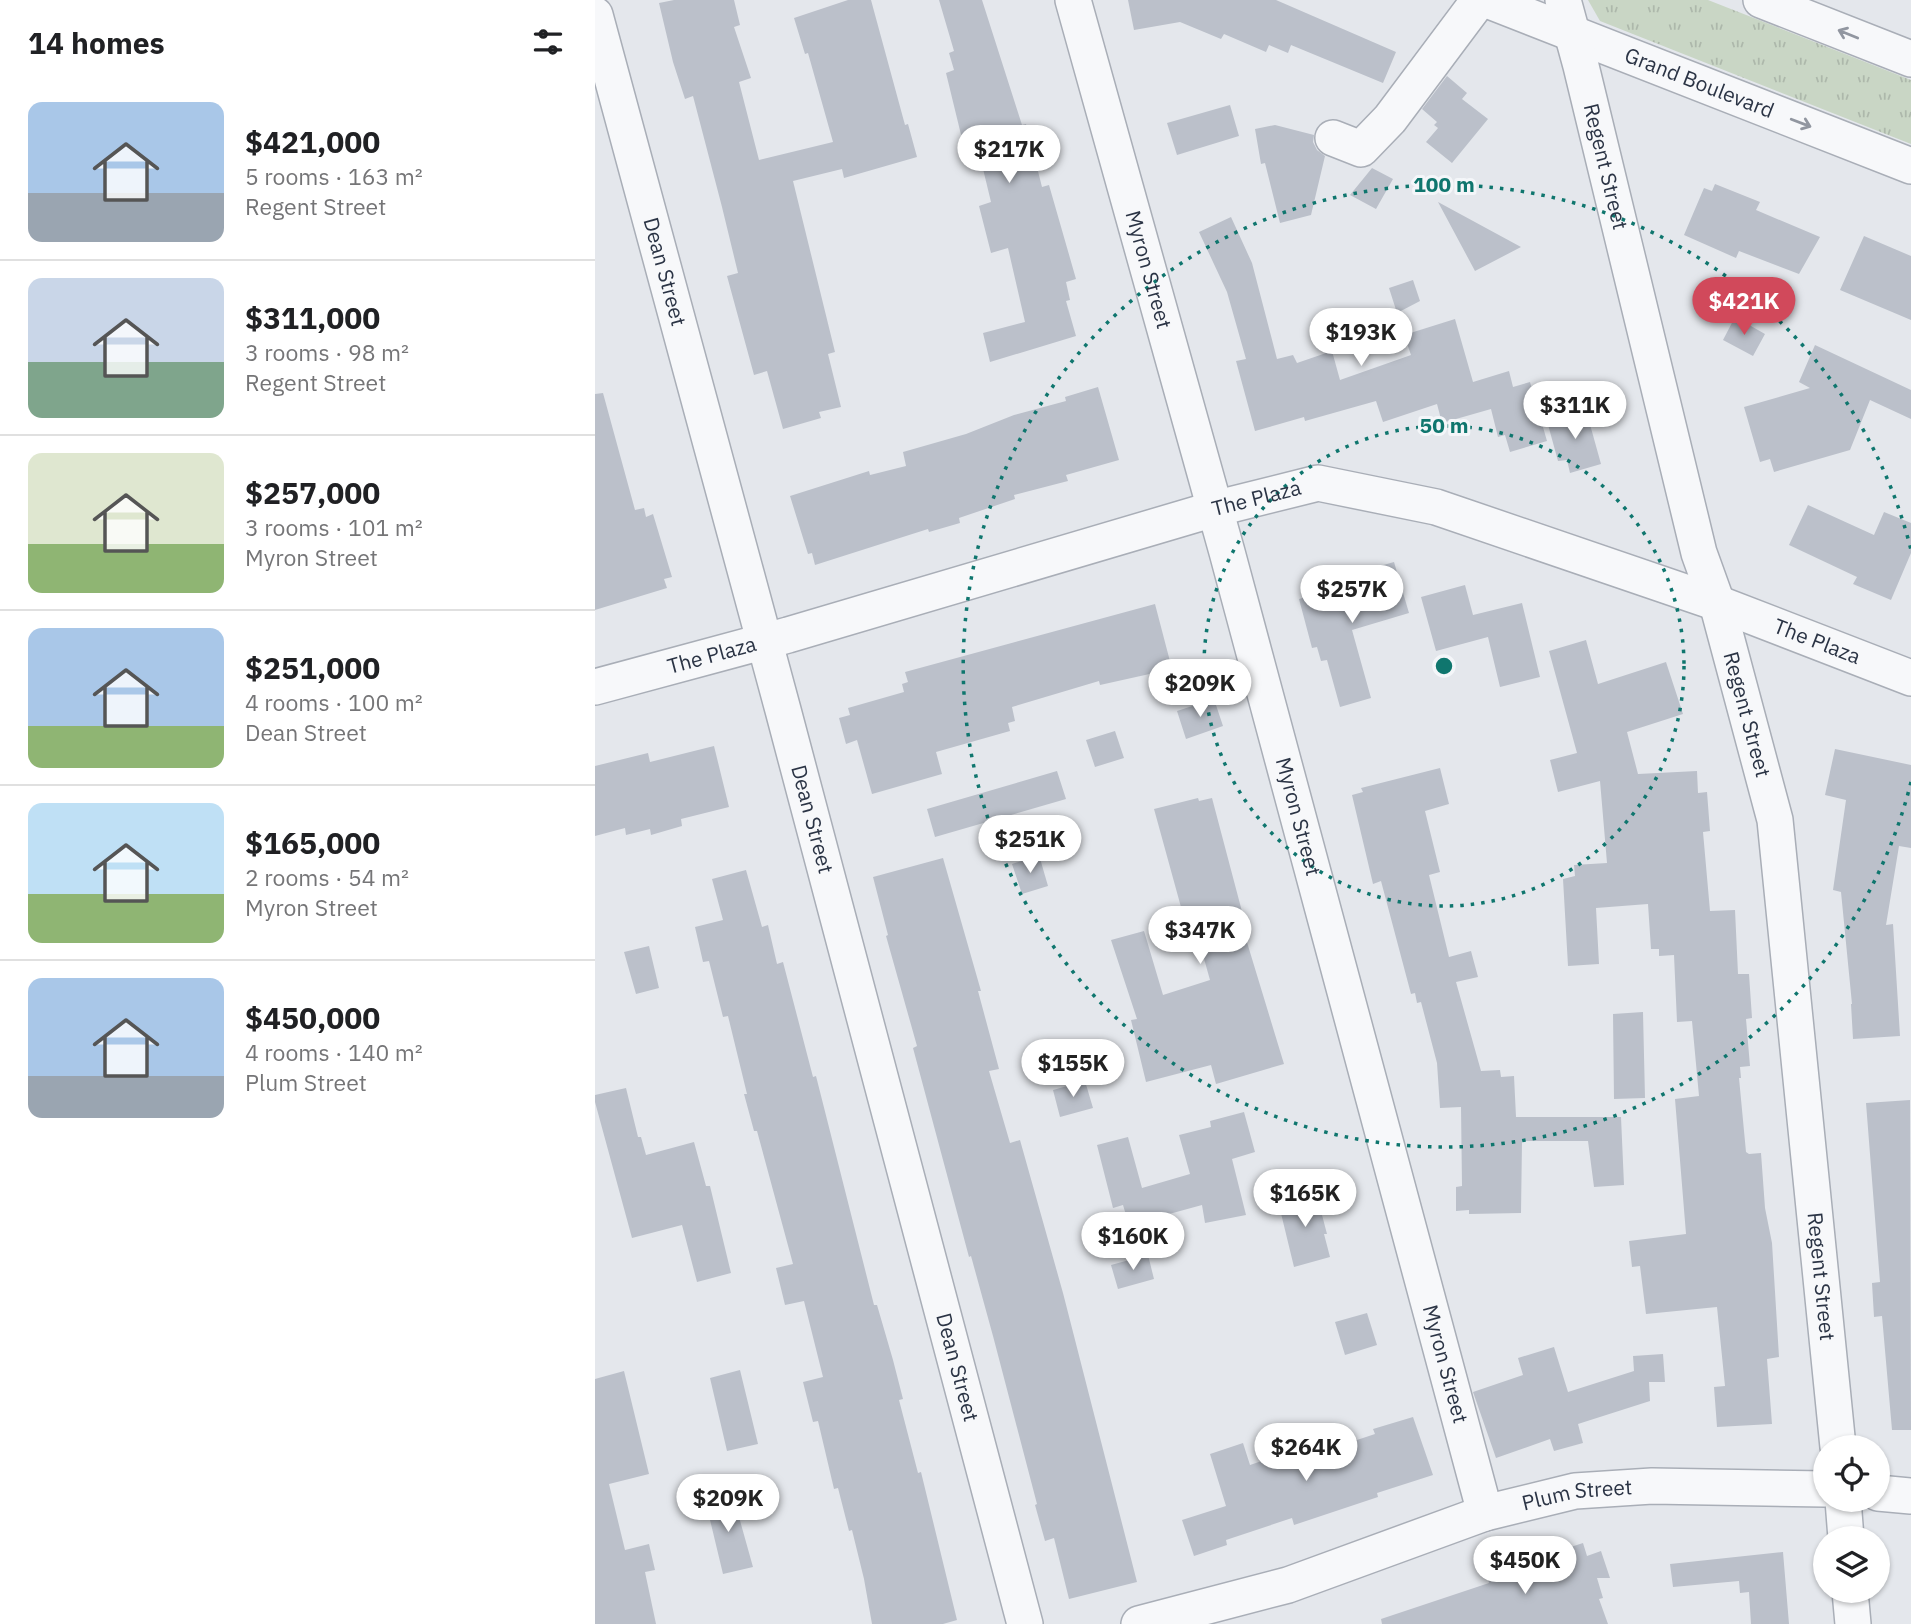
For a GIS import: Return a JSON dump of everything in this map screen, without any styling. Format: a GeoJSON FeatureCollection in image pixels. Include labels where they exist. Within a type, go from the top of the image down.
{"type":"FeatureCollection","features":[{"type":"Feature","properties":{"kind":"street","name":"Myron Street"},"geometry":{"type":"LineString","coordinates":[[1073,0],[1214,509],[1485,1513]]}},
{"type":"Feature","properties":{"kind":"street"},"geometry":{"type":"LineString","coordinates":[[1333,138],[1361,149],[1390,119],[1479,0]]}},
{"type":"Feature","properties":{"kind":"street","name":"Grand Boulevard"},"geometry":{"type":"LineString","coordinates":[[1487,0],[1911,166]]}},
{"type":"Feature","properties":{"kind":"street","name":"Regent Street"},"geometry":{"type":"LineString","coordinates":[[1563,0],[1699,553],[1717,603],[1775,820],[1837,1435]]}},
{"type":"Feature","properties":{"kind":"street"},"geometry":{"type":"LineString","coordinates":[[1761,0],[1911,59]]}},
{"type":"Feature","properties":{"kind":"street","name":"Dean Street"},"geometry":{"type":"LineString","coordinates":[[595,15],[1025,1624]]}},
{"type":"Feature","properties":{"kind":"street","name":"The Plaza"},"geometry":{"type":"LineString","coordinates":[[595,687],[764,641],[1214,509],[1318,483],[1436,507],[1717,603],[1911,678]]}},
{"type":"Feature","properties":{"kind":"street","name":"Plum Street"},"geometry":{"type":"LineString","coordinates":[[1139,1624],[1288,1585],[1485,1513],[1575,1491],[1652,1486],[1813,1489]]}},
{"type":"Feature","properties":{"kind":"street"},"geometry":{"type":"LineString","coordinates":[[1890,1494],[1911,1496]]}},
{"type":"Feature","properties":{"kind":"street"},"geometry":{"type":"LineString","coordinates":[[1851,1603],[1853,1624]]}},
{"type":"Feature","properties":{"kind":"green space"},"geometry":{"type":"Polygon","coordinates":[[[1588,0],[1708,0],[1911,80],[1911,144],[1600,21],[1588,0]]]}},
{"type":"Feature","properties":{"kind":"building"},"geometry":{"type":"Polygon","coordinates":[[[674,0],[734,0],[740,25],[734,27],[751,78],[739,82],[759,160],[833,142],[808,53],[805,54],[794,18],[848,0],[871,0],[905,125],[908,124],[917,157],[844,178],[842,169],[793,181],[835,352],[828,354],[841,407],[819,412],[821,418],[783,429],[767,371],[754,375],[727,276],[738,273],[722,207],[693,96],[685,99],[659,3],[674,0]]]}},
{"type":"Feature","properties":{"kind":"building"},"geometry":{"type":"Polygon","coordinates":[[[939,0],[982,0],[1022,125],[1026,124],[1042,187],[1049,185],[1076,279],[1066,282],[1070,300],[1066,301],[1076,336],[990,362],[983,333],[1025,322],[1008,248],[991,253],[979,206],[991,202],[977,144],[964,147],[946,73],[954,70],[949,53],[954,51],[939,0]]]}},
{"type":"Feature","properties":{"kind":"building"},"geometry":{"type":"Polygon","coordinates":[[[1128,0],[1276,0],[1396,52],[1383,83],[1291,45],[1288,53],[1269,45],[1266,52],[1224,34],[1221,39],[1180,22],[1134,30],[1128,0]]]}},
{"type":"Feature","properties":{"kind":"building"},"geometry":{"type":"Polygon","coordinates":[[[1447,76],[1467,93],[1462,99],[1488,119],[1452,163],[1426,142],[1438,128],[1434,125],[1437,122],[1422,109],[1447,76]]]}},
{"type":"Feature","properties":{"kind":"building"},"geometry":{"type":"Polygon","coordinates":[[[1230,105],[1239,136],[1177,155],[1167,123],[1230,105]]]}},
{"type":"Feature","properties":{"kind":"building"},"geometry":{"type":"Polygon","coordinates":[[[1275,125],[1314,135],[1313,142],[1317,150],[1325,156],[1311,215],[1280,223],[1265,163],[1261,164],[1255,129],[1275,125]]]}},
{"type":"Feature","properties":{"kind":"building"},"geometry":{"type":"Polygon","coordinates":[[[1372,168],[1393,179],[1376,209],[1350,195],[1372,168]]]}},
{"type":"Feature","properties":{"kind":"building"},"geometry":{"type":"Polygon","coordinates":[[[1715,184],[1760,202],[1756,210],[1820,237],[1799,274],[1739,251],[1736,258],[1684,235],[1704,188],[1712,191],[1715,184]]]}},
{"type":"Feature","properties":{"kind":"building"},"geometry":{"type":"Polygon","coordinates":[[[1438,202],[1521,247],[1475,271],[1438,202]]]}},
{"type":"Feature","properties":{"kind":"building"},"geometry":{"type":"Polygon","coordinates":[[[1231,217],[1252,263],[1277,359],[1293,355],[1297,363],[1332,351],[1340,380],[1411,355],[1404,335],[1455,319],[1473,382],[1509,371],[1513,387],[1530,382],[1547,441],[1510,452],[1505,435],[1498,437],[1491,409],[1442,423],[1437,404],[1383,422],[1376,401],[1305,421],[1304,417],[1255,431],[1236,361],[1246,359],[1227,292],[1199,232],[1231,217]]]}},
{"type":"Feature","properties":{"kind":"building"},"geometry":{"type":"Polygon","coordinates":[[[1864,236],[1911,256],[1911,320],[1840,290],[1864,236]]]}},
{"type":"Feature","properties":{"kind":"building"},"geometry":{"type":"Polygon","coordinates":[[[1413,280],[1420,301],[1397,313],[1389,288],[1413,280]]]}},
{"type":"Feature","properties":{"kind":"building"},"geometry":{"type":"Polygon","coordinates":[[[1735,317],[1765,334],[1753,356],[1723,340],[1735,317]]]}},
{"type":"Feature","properties":{"kind":"building"},"geometry":{"type":"Polygon","coordinates":[[[1815,345],[1911,390],[1911,419],[1870,400],[1850,450],[1774,472],[1770,459],[1760,462],[1744,407],[1810,388],[1799,382],[1815,345]]]}},
{"type":"Feature","properties":{"kind":"building"},"geometry":{"type":"Polygon","coordinates":[[[1098,387],[1119,460],[1066,475],[1068,481],[1014,495],[1015,499],[959,518],[960,523],[929,532],[928,529],[815,565],[812,553],[808,554],[790,496],[869,471],[870,475],[906,466],[903,452],[966,434],[1014,415],[1066,401],[1065,397],[1098,387]]]}},
{"type":"Feature","properties":{"kind":"building"},"geometry":{"type":"Polygon","coordinates":[[[603,393],[635,510],[644,508],[646,517],[653,514],[672,577],[664,579],[667,588],[595,610],[595,394],[603,393]]]}},
{"type":"Feature","properties":{"kind":"building"},"geometry":{"type":"Polygon","coordinates":[[[1586,410],[1601,464],[1570,473],[1567,460],[1558,461],[1547,421],[1586,410]]]}},
{"type":"Feature","properties":{"kind":"building"},"geometry":{"type":"Polygon","coordinates":[[[1808,505],[1874,535],[1884,512],[1911,523],[1911,553],[1891,600],[1853,584],[1857,577],[1789,545],[1808,505]]]}},
{"type":"Feature","properties":{"kind":"building"},"geometry":{"type":"Polygon","coordinates":[[[1394,562],[1409,613],[1352,630],[1371,698],[1340,707],[1327,660],[1321,661],[1317,647],[1312,648],[1299,599],[1365,581],[1362,571],[1394,562]]]}},
{"type":"Feature","properties":{"kind":"building"},"geometry":{"type":"Polygon","coordinates":[[[1465,585],[1473,615],[1522,603],[1540,677],[1500,687],[1488,637],[1436,651],[1421,597],[1465,585]]]}},
{"type":"Feature","properties":{"kind":"building"},"geometry":{"type":"Polygon","coordinates":[[[1155,604],[1172,669],[1100,685],[1099,681],[1012,707],[1015,721],[1008,723],[1010,731],[936,752],[942,774],[872,794],[857,740],[846,744],[839,718],[850,715],[848,708],[904,692],[902,684],[908,682],[905,672],[1155,604]]]}},
{"type":"Feature","properties":{"kind":"building"},"geometry":{"type":"Polygon","coordinates":[[[1586,640],[1598,684],[1666,662],[1683,714],[1627,732],[1638,774],[1697,771],[1698,793],[1707,792],[1710,831],[1703,832],[1710,911],[1735,910],[1738,974],[1749,974],[1752,1018],[1746,1019],[1750,1066],[1740,1067],[1739,1078],[1746,1152],[1761,1153],[1765,1208],[1772,1243],[1779,1357],[1767,1359],[1772,1424],[1717,1427],[1714,1387],[1725,1386],[1717,1307],[1646,1314],[1640,1266],[1632,1267],[1629,1241],[1686,1234],[1675,1099],[1699,1096],[1692,1021],[1677,1022],[1674,955],[1659,956],[1659,949],[1651,949],[1648,904],[1596,908],[1599,964],[1568,966],[1563,879],[1575,876],[1574,865],[1607,863],[1600,781],[1558,792],[1550,760],[1577,753],[1549,651],[1586,640]]]}},
{"type":"Feature","properties":{"kind":"building"},"geometry":{"type":"Polygon","coordinates":[[[1214,699],[1223,726],[1186,739],[1177,711],[1214,699]]]}},
{"type":"Feature","properties":{"kind":"building"},"geometry":{"type":"Polygon","coordinates":[[[1115,731],[1124,758],[1095,767],[1086,740],[1115,731]]]}},
{"type":"Feature","properties":{"kind":"building"},"geometry":{"type":"Polygon","coordinates":[[[714,746],[729,807],[681,819],[682,826],[651,835],[650,829],[626,835],[625,828],[595,836],[595,766],[648,753],[650,762],[714,746]]]}},
{"type":"Feature","properties":{"kind":"building"},"geometry":{"type":"Polygon","coordinates":[[[1835,749],[1911,765],[1911,848],[1899,846],[1886,925],[1893,924],[1900,1036],[1853,1039],[1841,892],[1833,890],[1846,800],[1825,795],[1835,749]]]}},
{"type":"Feature","properties":{"kind":"building"},"geometry":{"type":"Polygon","coordinates":[[[1440,768],[1449,804],[1425,811],[1440,872],[1429,875],[1449,957],[1471,951],[1478,977],[1456,982],[1481,1071],[1500,1070],[1501,1077],[1514,1076],[1516,1117],[1621,1117],[1624,1185],[1594,1187],[1588,1141],[1522,1141],[1521,1213],[1469,1214],[1469,1210],[1456,1211],[1456,1187],[1462,1186],[1461,1107],[1440,1108],[1437,1063],[1421,1002],[1417,1003],[1415,993],[1411,994],[1381,881],[1373,884],[1352,795],[1363,792],[1361,788],[1440,768]]]}},
{"type":"Feature","properties":{"kind":"building"},"geometry":{"type":"Polygon","coordinates":[[[1057,771],[1066,799],[935,837],[927,809],[1057,771]]]}},
{"type":"Feature","properties":{"kind":"building"},"geometry":{"type":"Polygon","coordinates":[[[1198,798],[1199,801],[1212,798],[1249,938],[1246,939],[1284,1064],[1216,1084],[1211,1065],[1146,1082],[1131,1020],[1137,1019],[1111,940],[1144,931],[1163,995],[1210,980],[1192,916],[1184,918],[1154,809],[1198,798]]]}},
{"type":"Feature","properties":{"kind":"building"},"geometry":{"type":"Polygon","coordinates":[[[1039,855],[1048,886],[1022,894],[1012,864],[1039,855]]]}},
{"type":"Feature","properties":{"kind":"building"},"geometry":{"type":"Polygon","coordinates":[[[943,858],[981,991],[978,991],[999,1069],[989,1071],[1010,1143],[1020,1140],[1063,1293],[1137,1582],[1069,1599],[1054,1538],[1045,1541],[1035,1505],[1037,1504],[993,1336],[913,1048],[917,1046],[886,936],[888,935],[873,877],[943,858]]]}},
{"type":"Feature","properties":{"kind":"building"},"geometry":{"type":"Polygon","coordinates":[[[746,870],[762,927],[768,925],[777,964],[783,962],[813,1077],[816,1076],[874,1305],[877,1305],[893,1360],[903,1399],[899,1400],[918,1473],[921,1472],[957,1620],[943,1624],[872,1624],[852,1530],[849,1531],[838,1488],[834,1489],[818,1421],[813,1422],[803,1382],[823,1377],[804,1301],[785,1305],[776,1268],[793,1264],[757,1131],[754,1131],[744,1094],[747,1094],[728,1016],[723,1017],[709,961],[703,962],[695,927],[723,920],[712,879],[746,870]]]}},
{"type":"Feature","properties":{"kind":"building"},"geometry":{"type":"Polygon","coordinates":[[[649,946],[659,988],[636,994],[624,952],[649,946]]]}},
{"type":"Feature","properties":{"kind":"building"},"geometry":{"type":"Polygon","coordinates":[[[1643,1012],[1645,1098],[1614,1099],[1613,1014],[1643,1012]]]}},
{"type":"Feature","properties":{"kind":"building"},"geometry":{"type":"Polygon","coordinates":[[[1085,1081],[1093,1108],[1060,1117],[1053,1090],[1085,1081]]]}},
{"type":"Feature","properties":{"kind":"building"},"geometry":{"type":"Polygon","coordinates":[[[626,1088],[638,1137],[641,1137],[646,1155],[694,1142],[706,1186],[710,1186],[731,1273],[697,1282],[682,1225],[632,1238],[595,1102],[595,1095],[626,1088]]]}},
{"type":"Feature","properties":{"kind":"building"},"geometry":{"type":"Polygon","coordinates":[[[1910,1100],[1911,1430],[1892,1430],[1882,1316],[1874,1317],[1872,1283],[1880,1282],[1866,1103],[1910,1100]]]}},
{"type":"Feature","properties":{"kind":"building"},"geometry":{"type":"Polygon","coordinates":[[[1244,1112],[1255,1152],[1232,1159],[1246,1215],[1205,1223],[1202,1205],[1129,1225],[1123,1205],[1113,1208],[1097,1145],[1128,1137],[1142,1188],[1190,1174],[1179,1135],[1211,1127],[1210,1121],[1244,1112]]]}},
{"type":"Feature","properties":{"kind":"building"},"geometry":{"type":"Polygon","coordinates":[[[1316,1192],[1330,1257],[1294,1267],[1278,1201],[1316,1192]]]}},
{"type":"Feature","properties":{"kind":"building"},"geometry":{"type":"Polygon","coordinates":[[[1148,1255],[1154,1279],[1118,1289],[1111,1265],[1148,1255]]]}},
{"type":"Feature","properties":{"kind":"building"},"geometry":{"type":"Polygon","coordinates":[[[1367,1313],[1377,1345],[1345,1355],[1335,1322],[1367,1313]]]}},
{"type":"Feature","properties":{"kind":"building"},"geometry":{"type":"Polygon","coordinates":[[[1554,1347],[1568,1392],[1634,1371],[1633,1356],[1663,1354],[1665,1382],[1649,1382],[1650,1401],[1578,1424],[1583,1443],[1554,1451],[1550,1439],[1496,1458],[1473,1392],[1523,1375],[1518,1358],[1554,1347]]]}},
{"type":"Feature","properties":{"kind":"building"},"geometry":{"type":"Polygon","coordinates":[[[740,1370],[758,1444],[727,1451],[710,1378],[740,1370]]]}},
{"type":"Feature","properties":{"kind":"building"},"geometry":{"type":"Polygon","coordinates":[[[624,1371],[649,1474],[609,1484],[625,1550],[649,1544],[655,1570],[645,1572],[656,1624],[595,1624],[595,1379],[624,1371]]]}},
{"type":"Feature","properties":{"kind":"building"},"geometry":{"type":"Polygon","coordinates":[[[1413,1417],[1433,1475],[1294,1525],[1292,1518],[1226,1540],[1227,1545],[1194,1556],[1182,1520],[1226,1506],[1210,1454],[1243,1443],[1250,1465],[1308,1445],[1312,1455],[1375,1434],[1373,1429],[1413,1417]]]}},
{"type":"Feature","properties":{"kind":"building"},"geometry":{"type":"Polygon","coordinates":[[[732,1492],[753,1567],[723,1574],[705,1499],[732,1492]]]}},
{"type":"Feature","properties":{"kind":"building"},"geometry":{"type":"Polygon","coordinates":[[[1583,1543],[1587,1556],[1601,1551],[1610,1578],[1597,1578],[1603,1598],[1599,1599],[1608,1624],[1382,1624],[1381,1619],[1489,1583],[1488,1579],[1545,1560],[1543,1556],[1583,1543]]]}},
{"type":"Feature","properties":{"kind":"building"},"geometry":{"type":"Polygon","coordinates":[[[1783,1552],[1789,1624],[1751,1624],[1749,1592],[1740,1593],[1739,1581],[1673,1587],[1670,1564],[1783,1552]]]}}]}
